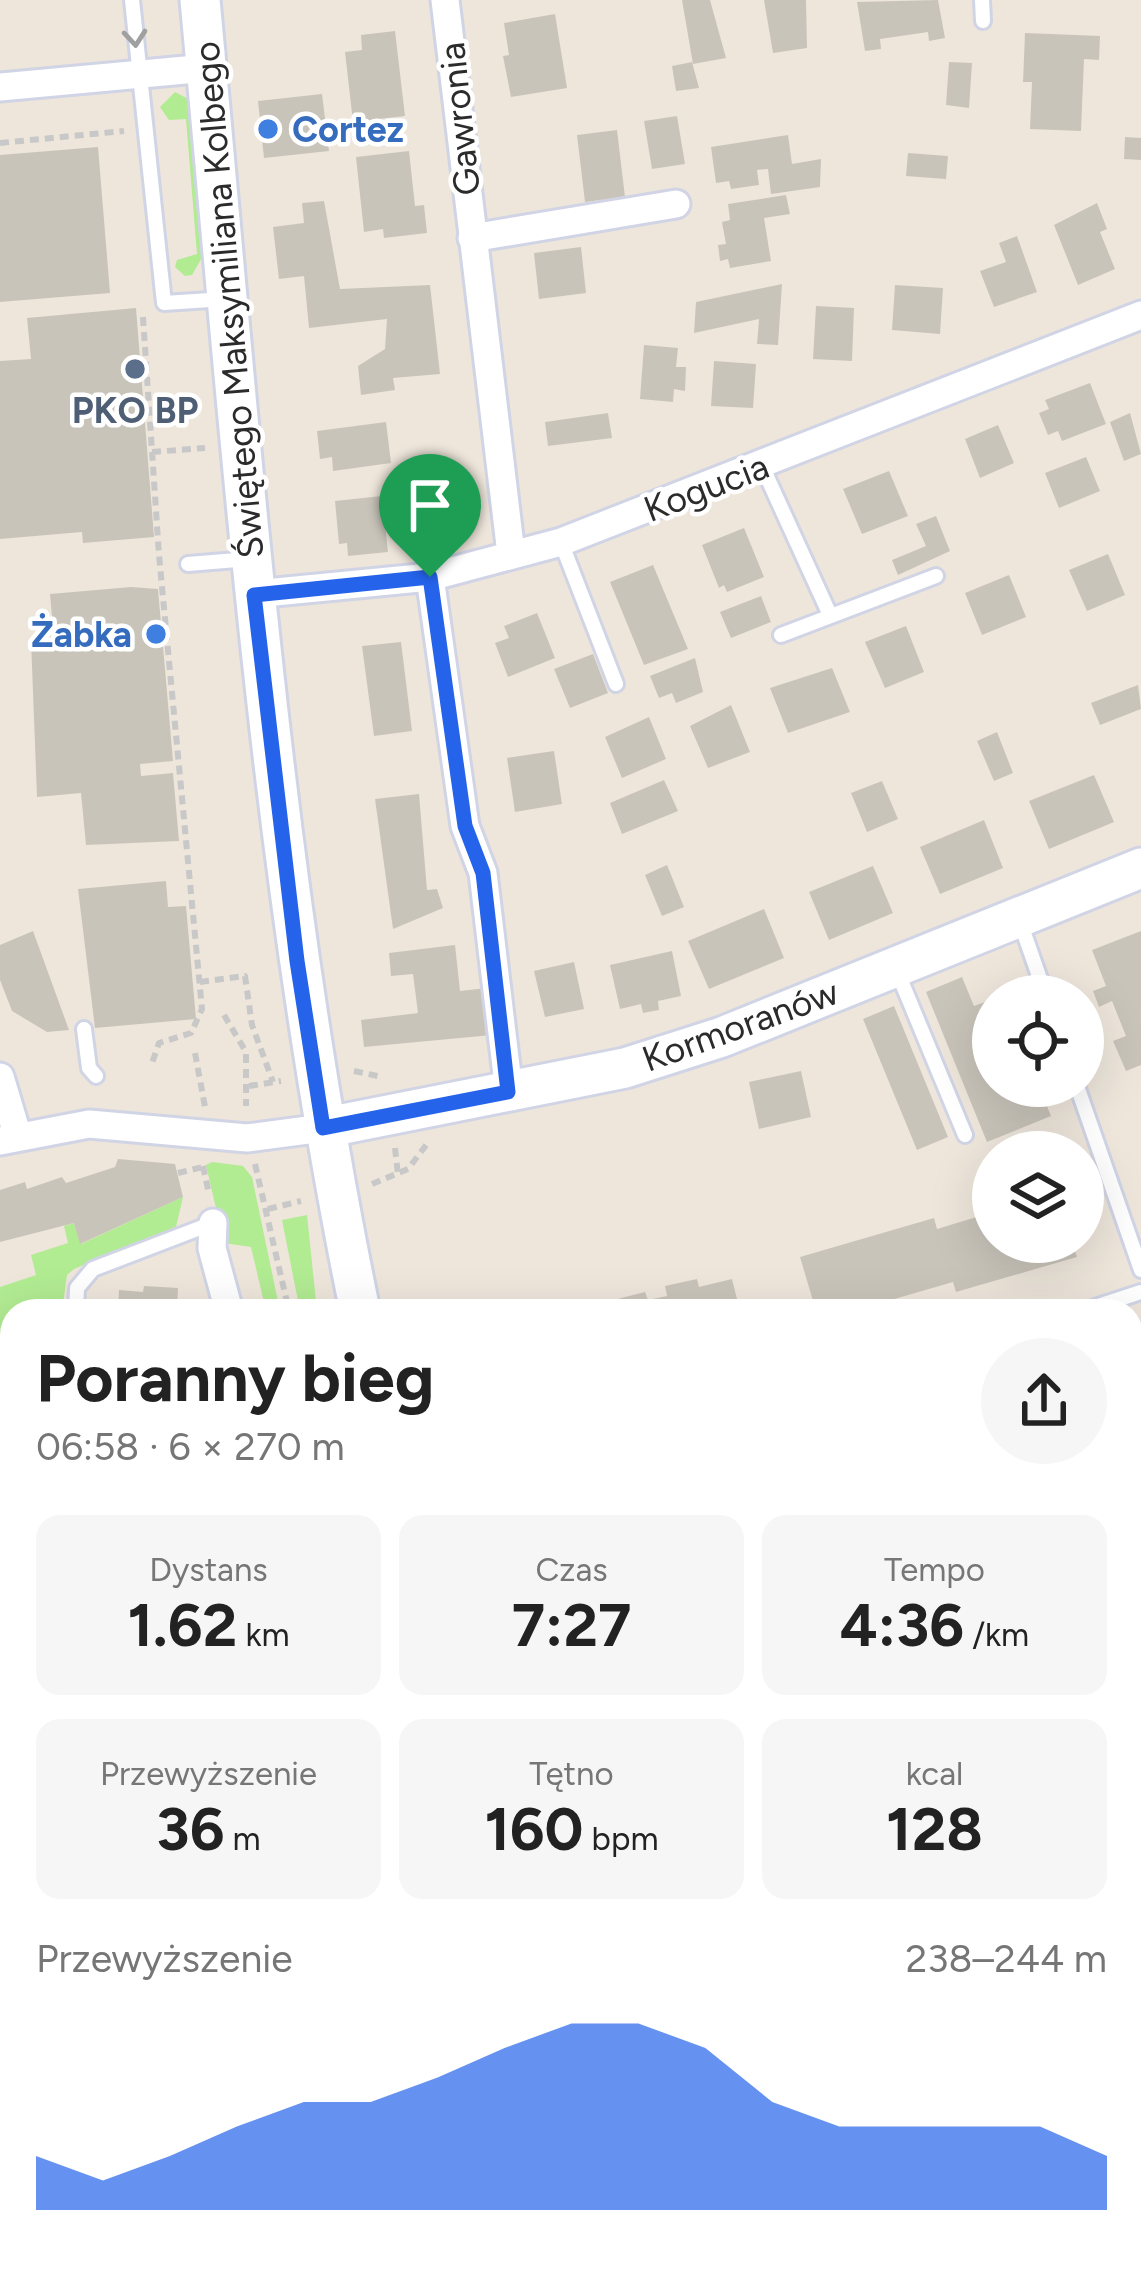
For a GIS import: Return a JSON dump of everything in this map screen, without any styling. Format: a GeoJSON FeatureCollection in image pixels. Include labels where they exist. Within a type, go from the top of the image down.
{"type":"FeatureCollection","features":[{"type":"Feature","properties":{"kind":"main road","name":"Świętego Maksymiliana Kolbego"},"geometry":{"type":"LineString","coordinates":[[200,0],[253,577],[297,961],[323,1128],[358,1299]]}},
{"type":"Feature","properties":{"kind":"main road","name":"Kormoranów"},"geometry":{"type":"LineString","coordinates":[[323,1128],[625,1068],[722,1036],[1141,868]]}},
{"type":"Feature","properties":{"kind":"street","name":"Gawronia"},"geometry":{"type":"LineString","coordinates":[[446,0],[511,554]]}},
{"type":"Feature","properties":{"kind":"street"},"geometry":{"type":"LineString","coordinates":[[0,87],[207,68]]}},
{"type":"Feature","properties":{"kind":"street","name":"Gawronia"},"geometry":{"type":"LineString","coordinates":[[472,238],[676,204]]}},
{"type":"Feature","properties":{"kind":"street","name":"Kogucia"},"geometry":{"type":"LineString","coordinates":[[253,577],[430,577],[562,542],[1141,315]]}},
{"type":"Feature","properties":{"kind":"street"},"geometry":{"type":"LineString","coordinates":[[430,577],[465,826],[483,873],[508,1092]]}},
{"type":"Feature","properties":{"kind":"street"},"geometry":{"type":"LineString","coordinates":[[0,1077],[9,1139],[89,1124],[201,1122],[247,1138],[323,1128]]}},
{"type":"Feature","properties":{"kind":"street"},"geometry":{"type":"LineString","coordinates":[[213,1235],[226,1299]]}},
{"type":"Feature","properties":{"kind":"lane"},"geometry":{"type":"LineString","coordinates":[[132,0],[129,76],[164,303],[230,299]]}},
{"type":"Feature","properties":{"kind":"lane"},"geometry":{"type":"LineString","coordinates":[[982,0],[983,21]]}},
{"type":"Feature","properties":{"kind":"lane"},"geometry":{"type":"LineString","coordinates":[[762,466],[830,614]]}},
{"type":"Feature","properties":{"kind":"lane"},"geometry":{"type":"LineString","coordinates":[[562,542],[616,684]]}},
{"type":"Feature","properties":{"kind":"lane"},"geometry":{"type":"LineString","coordinates":[[188,563],[253,577]]}},
{"type":"Feature","properties":{"kind":"lane"},"geometry":{"type":"LineString","coordinates":[[781,635],[936,576]]}},
{"type":"Feature","properties":{"kind":"lane"},"geometry":{"type":"LineString","coordinates":[[1019,919],[1039,975]]}},
{"type":"Feature","properties":{"kind":"lane"},"geometry":{"type":"LineString","coordinates":[[895,967],[965,1135]]}},
{"type":"Feature","properties":{"kind":"lane"},"geometry":{"type":"LineString","coordinates":[[83,1029],[88,1068],[96,1076]]}},
{"type":"Feature","properties":{"kind":"lane"},"geometry":{"type":"LineString","coordinates":[[1085,1107],[1141,1270]]}},
{"type":"Feature","properties":{"kind":"lane"},"geometry":{"type":"LineString","coordinates":[[77,1299],[77,1288],[93,1269],[213,1235]]}},
{"type":"Feature","properties":{"kind":"path"},"geometry":{"type":"LineString","coordinates":[[0,142],[128,135],[129,76]]}},
{"type":"Feature","properties":{"kind":"path"},"geometry":{"type":"LineString","coordinates":[[142,307],[159,555],[200,982],[199,1022],[178,1040],[159,1043],[152,1063]]}},
{"type":"Feature","properties":{"kind":"path"},"geometry":{"type":"LineString","coordinates":[[200,982],[245,976],[252,1025],[273,1082]]}},
{"type":"Feature","properties":{"kind":"path"},"geometry":{"type":"LineString","coordinates":[[195,1053],[213,1235]]}},
{"type":"Feature","properties":{"kind":"path"},"geometry":{"type":"LineString","coordinates":[[353,1054],[353,1071]]}},
{"type":"Feature","properties":{"kind":"path"},"geometry":{"type":"LineString","coordinates":[[178,1173],[203,1167]]}},
{"type":"Feature","properties":{"kind":"green space"},"geometry":{"type":"Polygon","coordinates":[[[175,92],[192,101],[207,249],[192,275],[185,276],[175,267],[177,260],[197,254],[186,119],[169,120],[160,107],[175,92]]]}},
{"type":"Feature","properties":{"kind":"green space"},"geometry":{"type":"Polygon","coordinates":[[[206,1165],[243,1166],[252,1177],[277,1299],[263,1299],[251,1247],[224,1243],[206,1165]]]}},
{"type":"Feature","properties":{"kind":"green space"},"geometry":{"type":"Polygon","coordinates":[[[183,1197],[176,1227],[74,1269],[67,1275],[64,1299],[0,1299],[0,1287],[36,1275],[31,1255],[68,1243],[64,1226],[74,1223],[81,1244],[183,1197]]]}},
{"type":"Feature","properties":{"kind":"green space"},"geometry":{"type":"Polygon","coordinates":[[[307,1215],[316,1299],[298,1299],[282,1220],[307,1215]]]}},
{"type":"Feature","properties":{"kind":"building"},"geometry":{"type":"Polygon","coordinates":[[[682,0],[710,0],[726,58],[693,64],[682,0]]]}},
{"type":"Feature","properties":{"kind":"building"},"geometry":{"type":"Polygon","coordinates":[[[764,0],[806,0],[807,48],[773,53],[764,0]]]}},
{"type":"Feature","properties":{"kind":"building"},"geometry":{"type":"Polygon","coordinates":[[[938,0],[945,38],[929,41],[928,32],[880,39],[881,49],[865,51],[857,2],[938,0]]]}},
{"type":"Feature","properties":{"kind":"building"},"geometry":{"type":"Polygon","coordinates":[[[555,14],[567,88],[511,97],[503,56],[509,55],[504,23],[555,14]]]}},
{"type":"Feature","properties":{"kind":"building"},"geometry":{"type":"Polygon","coordinates":[[[395,31],[405,116],[353,122],[345,52],[362,50],[361,35],[395,31]]]}},
{"type":"Feature","properties":{"kind":"building"},"geometry":{"type":"Polygon","coordinates":[[[1025,33],[1100,36],[1099,60],[1084,59],[1081,131],[1030,129],[1032,82],[1023,82],[1025,33]]]}},
{"type":"Feature","properties":{"kind":"building"},"geometry":{"type":"Polygon","coordinates":[[[692,62],[699,88],[676,91],[672,66],[692,62]]]}},
{"type":"Feature","properties":{"kind":"building"},"geometry":{"type":"Polygon","coordinates":[[[949,62],[972,63],[969,108],[946,105],[949,62]]]}},
{"type":"Feature","properties":{"kind":"building"},"geometry":{"type":"Polygon","coordinates":[[[322,94],[329,151],[264,158],[258,101],[322,94]]]}},
{"type":"Feature","properties":{"kind":"building"},"geometry":{"type":"Polygon","coordinates":[[[677,116],[685,164],[652,169],[644,121],[677,116]]]}},
{"type":"Feature","properties":{"kind":"building"},"geometry":{"type":"Polygon","coordinates":[[[617,130],[625,197],[585,202],[577,135],[617,130]]]}},
{"type":"Feature","properties":{"kind":"building"},"geometry":{"type":"Polygon","coordinates":[[[788,135],[792,164],[821,159],[820,187],[771,194],[768,169],[757,170],[759,185],[731,189],[729,181],[716,183],[711,147],[788,135]]]}},
{"type":"Feature","properties":{"kind":"building"},"geometry":{"type":"Polygon","coordinates":[[[1125,137],[1141,138],[1141,160],[1124,159],[1125,137]]]}},
{"type":"Feature","properties":{"kind":"building"},"geometry":{"type":"Polygon","coordinates":[[[98,147],[110,293],[0,302],[0,155],[98,147]]]}},
{"type":"Feature","properties":{"kind":"building"},"geometry":{"type":"Polygon","coordinates":[[[409,151],[415,206],[424,205],[427,233],[384,238],[383,229],[364,232],[356,157],[409,151]]]}},
{"type":"Feature","properties":{"kind":"building"},"geometry":{"type":"Polygon","coordinates":[[[908,153],[948,156],[946,179],[906,176],[908,153]]]}},
{"type":"Feature","properties":{"kind":"building"},"geometry":{"type":"Polygon","coordinates":[[[786,195],[790,214],[764,218],[771,261],[730,268],[728,259],[720,261],[718,245],[726,244],[722,222],[730,220],[728,204],[786,195]]]}},
{"type":"Feature","properties":{"kind":"building"},"geometry":{"type":"Polygon","coordinates":[[[324,201],[340,289],[430,285],[440,374],[393,378],[395,390],[361,395],[358,366],[385,349],[387,319],[309,328],[304,276],[279,279],[273,227],[304,223],[302,203],[324,201]]]}},
{"type":"Feature","properties":{"kind":"building"},"geometry":{"type":"Polygon","coordinates":[[[1097,203],[1107,229],[1100,232],[1115,269],[1078,285],[1054,225],[1097,203]]]}},
{"type":"Feature","properties":{"kind":"building"},"geometry":{"type":"Polygon","coordinates":[[[1017,236],[1037,292],[994,307],[980,271],[1006,262],[999,243],[1017,236]]]}},
{"type":"Feature","properties":{"kind":"building"},"geometry":{"type":"Polygon","coordinates":[[[581,247],[586,293],[539,299],[534,253],[581,247]]]}},
{"type":"Feature","properties":{"kind":"building"},"geometry":{"type":"Polygon","coordinates":[[[782,284],[778,345],[757,344],[759,319],[694,333],[696,302],[782,284]]]}},
{"type":"Feature","properties":{"kind":"building"},"geometry":{"type":"Polygon","coordinates":[[[895,285],[943,288],[940,334],[892,330],[895,285]]]}},
{"type":"Feature","properties":{"kind":"building"},"geometry":{"type":"Polygon","coordinates":[[[816,306],[854,308],[852,361],[813,359],[816,306]]]}},
{"type":"Feature","properties":{"kind":"building"},"geometry":{"type":"Polygon","coordinates":[[[136,308],[154,537],[83,543],[82,532],[0,539],[0,361],[31,359],[27,318],[136,308]]]}},
{"type":"Feature","properties":{"kind":"building"},"geometry":{"type":"Polygon","coordinates":[[[644,345],[678,348],[676,367],[686,367],[685,391],[674,389],[673,402],[640,399],[644,345]]]}},
{"type":"Feature","properties":{"kind":"building"},"geometry":{"type":"Polygon","coordinates":[[[714,361],[756,364],[753,408],[711,406],[714,361]]]}},
{"type":"Feature","properties":{"kind":"building"},"geometry":{"type":"Polygon","coordinates":[[[1090,383],[1106,424],[1062,441],[1058,431],[1048,435],[1039,413],[1049,409],[1045,400],[1090,383]]]}},
{"type":"Feature","properties":{"kind":"building"},"geometry":{"type":"Polygon","coordinates":[[[608,413],[612,438],[548,446],[545,422],[608,413]]]}},
{"type":"Feature","properties":{"kind":"building"},"geometry":{"type":"Polygon","coordinates":[[[1130,413],[1141,454],[1124,461],[1110,422],[1130,413]]]}},
{"type":"Feature","properties":{"kind":"building"},"geometry":{"type":"Polygon","coordinates":[[[386,422],[391,463],[333,471],[332,457],[320,459],[317,431],[386,422]]]}},
{"type":"Feature","properties":{"kind":"building"},"geometry":{"type":"Polygon","coordinates":[[[998,425],[1014,463],[980,478],[965,439],[998,425]]]}},
{"type":"Feature","properties":{"kind":"building"},"geometry":{"type":"Polygon","coordinates":[[[1086,457],[1100,491],[1059,508],[1045,473],[1086,457]]]}},
{"type":"Feature","properties":{"kind":"building"},"geometry":{"type":"Polygon","coordinates":[[[889,471],[908,516],[862,534],[843,489],[889,471]]]}},
{"type":"Feature","properties":{"kind":"building"},"geometry":{"type":"Polygon","coordinates":[[[456,472],[461,524],[418,528],[414,477],[456,472]]]}},
{"type":"Feature","properties":{"kind":"building"},"geometry":{"type":"Polygon","coordinates":[[[382,496],[388,552],[348,556],[347,543],[339,544],[335,501],[382,496]]]}},
{"type":"Feature","properties":{"kind":"building"},"geometry":{"type":"Polygon","coordinates":[[[936,516],[950,551],[898,575],[892,560],[926,546],[916,524],[936,516]]]}},
{"type":"Feature","properties":{"kind":"building"},"geometry":{"type":"Polygon","coordinates":[[[744,528],[764,577],[727,592],[724,585],[719,588],[702,545],[744,528]]]}},
{"type":"Feature","properties":{"kind":"building"},"geometry":{"type":"Polygon","coordinates":[[[1108,554],[1125,595],[1087,611],[1069,570],[1108,554]]]}},
{"type":"Feature","properties":{"kind":"building"},"geometry":{"type":"Polygon","coordinates":[[[653,565],[688,649],[644,665],[610,582],[653,565]]]}},
{"type":"Feature","properties":{"kind":"building"},"geometry":{"type":"Polygon","coordinates":[[[1009,575],[1026,617],[982,635],[965,593],[1009,575]]]}},
{"type":"Feature","properties":{"kind":"building"},"geometry":{"type":"Polygon","coordinates":[[[158,589],[173,761],[140,764],[141,776],[173,773],[179,841],[86,845],[81,793],[37,797],[31,640],[54,638],[50,594],[158,589]]]}},
{"type":"Feature","properties":{"kind":"building"},"geometry":{"type":"Polygon","coordinates":[[[761,596],[771,622],[731,638],[720,612],[761,596]]]}},
{"type":"Feature","properties":{"kind":"building"},"geometry":{"type":"Polygon","coordinates":[[[537,613],[555,658],[508,677],[495,643],[509,638],[504,626],[537,613]]]}},
{"type":"Feature","properties":{"kind":"building"},"geometry":{"type":"Polygon","coordinates":[[[906,626],[924,672],[885,688],[865,642],[906,626]]]}},
{"type":"Feature","properties":{"kind":"building"},"geometry":{"type":"Polygon","coordinates":[[[401,642],[412,731],[374,736],[362,646],[401,642]]]}},
{"type":"Feature","properties":{"kind":"building"},"geometry":{"type":"Polygon","coordinates":[[[593,654],[608,693],[570,708],[554,669],[593,654]]]}},
{"type":"Feature","properties":{"kind":"building"},"geometry":{"type":"Polygon","coordinates":[[[695,658],[703,692],[676,703],[672,693],[659,698],[650,676],[695,658]]]}},
{"type":"Feature","properties":{"kind":"building"},"geometry":{"type":"Polygon","coordinates":[[[832,668],[850,712],[788,733],[770,688],[832,668]]]}},
{"type":"Feature","properties":{"kind":"building"},"geometry":{"type":"Polygon","coordinates":[[[1138,685],[1141,709],[1100,725],[1091,703],[1138,685]]]}},
{"type":"Feature","properties":{"kind":"building"},"geometry":{"type":"Polygon","coordinates":[[[731,705],[750,752],[708,768],[690,726],[731,705]]]}},
{"type":"Feature","properties":{"kind":"building"},"geometry":{"type":"Polygon","coordinates":[[[649,717],[666,759],[622,778],[605,737],[649,717]]]}},
{"type":"Feature","properties":{"kind":"building"},"geometry":{"type":"Polygon","coordinates":[[[997,732],[1013,773],[994,781],[977,741],[997,732]]]}},
{"type":"Feature","properties":{"kind":"building"},"geometry":{"type":"Polygon","coordinates":[[[554,751],[562,804],[515,812],[507,758],[554,751]]]}},
{"type":"Feature","properties":{"kind":"building"},"geometry":{"type":"Polygon","coordinates":[[[1094,775],[1114,822],[1049,849],[1029,801],[1094,775]]]}},
{"type":"Feature","properties":{"kind":"building"},"geometry":{"type":"Polygon","coordinates":[[[664,780],[678,811],[622,834],[610,803],[664,780]]]}},
{"type":"Feature","properties":{"kind":"building"},"geometry":{"type":"Polygon","coordinates":[[[882,781],[898,819],[867,832],[851,793],[882,781]]]}},
{"type":"Feature","properties":{"kind":"building"},"geometry":{"type":"Polygon","coordinates":[[[419,794],[427,890],[437,889],[443,908],[393,929],[375,799],[419,794]]]}},
{"type":"Feature","properties":{"kind":"building"},"geometry":{"type":"Polygon","coordinates":[[[984,820],[1003,868],[940,894],[920,847],[984,820]]]}},
{"type":"Feature","properties":{"kind":"building"},"geometry":{"type":"Polygon","coordinates":[[[667,865],[684,907],[662,916],[645,875],[667,865]]]}},
{"type":"Feature","properties":{"kind":"building"},"geometry":{"type":"Polygon","coordinates":[[[873,866],[893,913],[829,940],[809,892],[873,866]]]}},
{"type":"Feature","properties":{"kind":"building"},"geometry":{"type":"Polygon","coordinates":[[[166,881],[168,907],[186,906],[196,1019],[95,1028],[78,889],[166,881]]]}},
{"type":"Feature","properties":{"kind":"building"},"geometry":{"type":"Polygon","coordinates":[[[764,909],[784,958],[709,989],[688,941],[764,909]]]}},
{"type":"Feature","properties":{"kind":"building"},"geometry":{"type":"Polygon","coordinates":[[[33,931],[69,1030],[47,1032],[12,1011],[0,980],[0,945],[33,931]]]}},
{"type":"Feature","properties":{"kind":"building"},"geometry":{"type":"Polygon","coordinates":[[[1141,931],[1141,1065],[1126,1071],[1113,1041],[1126,1036],[1112,1001],[1104,1005],[1104,975],[1092,950],[1141,931]]]}},
{"type":"Feature","properties":{"kind":"building"},"geometry":{"type":"Polygon","coordinates":[[[455,945],[460,991],[486,988],[492,1035],[364,1047],[361,1020],[418,1013],[413,974],[391,976],[389,953],[455,945]]]}},
{"type":"Feature","properties":{"kind":"building"},"geometry":{"type":"Polygon","coordinates":[[[672,951],[681,996],[658,1001],[659,1010],[643,1013],[641,1004],[620,1009],[610,965],[672,951]]]}},
{"type":"Feature","properties":{"kind":"building"},"geometry":{"type":"Polygon","coordinates":[[[574,962],[584,1009],[545,1017],[534,971],[574,962]]]}},
{"type":"Feature","properties":{"kind":"building"},"geometry":{"type":"Polygon","coordinates":[[[962,977],[972,1001],[972,1105],[926,992],[962,977]]]}},
{"type":"Feature","properties":{"kind":"building"},"geometry":{"type":"Polygon","coordinates":[[[894,1006],[948,1137],[917,1150],[863,1019],[894,1006]]]}},
{"type":"Feature","properties":{"kind":"building"},"geometry":{"type":"Polygon","coordinates":[[[801,1071],[811,1117],[759,1129],[749,1082],[801,1071]]]}},
{"type":"Feature","properties":{"kind":"building"},"geometry":{"type":"Polygon","coordinates":[[[973,1107],[1047,1107],[1051,1116],[1014,1131],[983,1131],[973,1107]]]}},
{"type":"Feature","properties":{"kind":"building"},"geometry":{"type":"Polygon","coordinates":[[[118,1159],[175,1164],[183,1197],[80,1244],[74,1223],[0,1242],[0,1190],[25,1182],[27,1189],[62,1177],[66,1183],[115,1167],[118,1159]]]}},
{"type":"Feature","properties":{"kind":"building"},"geometry":{"type":"Polygon","coordinates":[[[934,1218],[937,1229],[972,1218],[972,1263],[1056,1263],[956,1292],[953,1282],[894,1299],[812,1299],[800,1257],[934,1218]]]}},
{"type":"Feature","properties":{"kind":"building"},"geometry":{"type":"Polygon","coordinates":[[[697,1279],[699,1287],[732,1279],[737,1299],[653,1299],[667,1296],[665,1286],[697,1279]]]}},
{"type":"Feature","properties":{"kind":"building"},"geometry":{"type":"Polygon","coordinates":[[[144,1286],[178,1288],[178,1299],[119,1299],[119,1290],[143,1292],[144,1286]]]}},
{"type":"Feature","properties":{"kind":"building"},"geometry":{"type":"Polygon","coordinates":[[[645,1292],[648,1299],[617,1299],[645,1292]]]}},
{"type":"Feature","properties":{"kind":"place","name":"Cortez"},"geometry":{"type":"Point","coordinates":[268,129]}},
{"type":"Feature","properties":{"kind":"place","name":"PKO BP"},"geometry":{"type":"Point","coordinates":[135,369]}},
{"type":"Feature","properties":{"kind":"place","name":"Żabka"},"geometry":{"type":"Point","coordinates":[156,634]}},
{"type":"Feature","properties":{"kind":"route"},"geometry":{"type":"LineString","coordinates":[[430,577],[465,826],[483,873],[508,1092],[323,1128],[297,961],[254,595],[430,577]]}}]}
